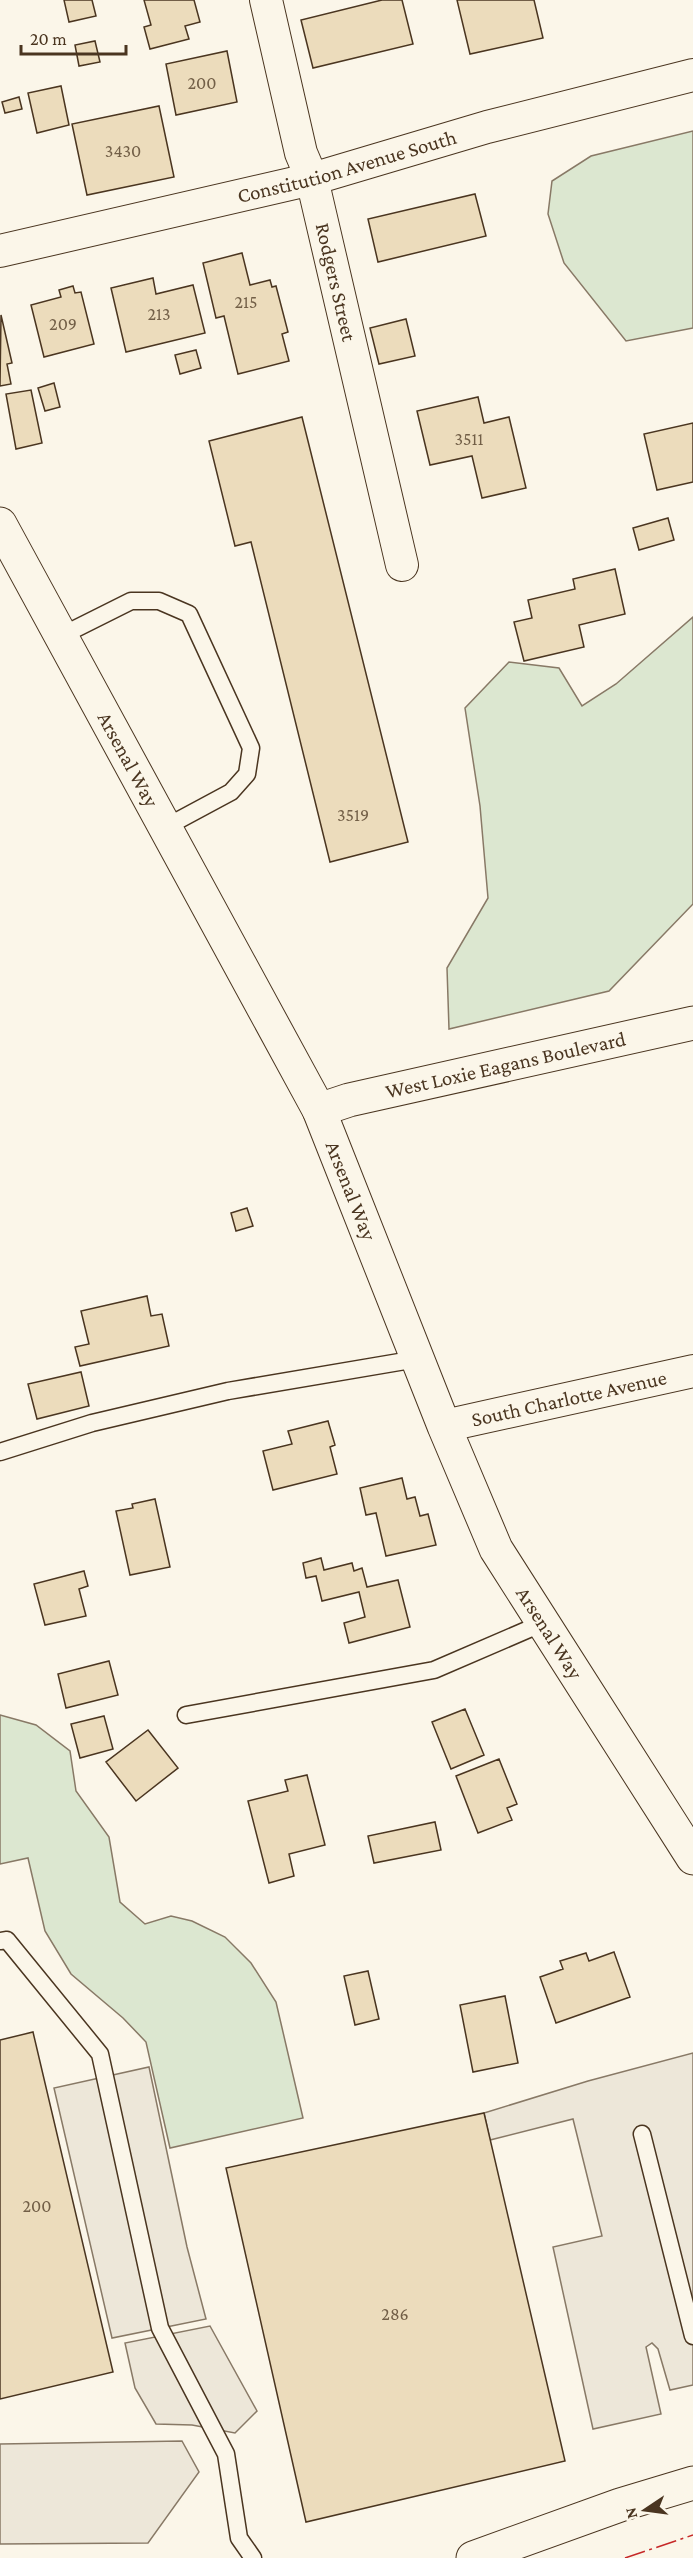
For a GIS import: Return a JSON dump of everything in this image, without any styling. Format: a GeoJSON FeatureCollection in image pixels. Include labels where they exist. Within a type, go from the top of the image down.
{"type":"FeatureCollection","features":[{"type":"Feature","properties":{"kind":"main road","name":"Arsenal Way"},"geometry":{"type":"LineString","coordinates":[[0,525],[319,1110],[444,1426],[496,1549],[693,1858]]}},
{"type":"Feature","properties":{"kind":"main road","name":"West Loxie Eagans Boulevard"},"geometry":{"type":"LineString","coordinates":[[319,1110],[349,1100],[693,1023]]}},
{"type":"Feature","properties":{"kind":"main road"},"geometry":{"type":"LineString","coordinates":[[473,2558],[620,2505],[693,2483]]}},
{"type":"Feature","properties":{"kind":"street","name":"Rodgers Street"},"geometry":{"type":"LineString","coordinates":[[266,0],[301,153],[312,179],[402,565]]}},
{"type":"Feature","properties":{"kind":"street","name":"Constitution Avenue South"},"geometry":{"type":"LineString","coordinates":[[0,251],[312,179],[486,127],[693,75]]}},
{"type":"Feature","properties":{"kind":"street","name":"South Charlotte Avenue"},"geometry":{"type":"LineString","coordinates":[[444,1426],[693,1371]]}},
{"type":"Feature","properties":{"kind":"lane"},"geometry":{"type":"LineString","coordinates":[[61,636],[131,601],[159,602],[189,614],[251,748],[247,774],[231,792],[164,828]]}},
{"type":"Feature","properties":{"kind":"lane"},"geometry":{"type":"LineString","coordinates":[[0,1452],[92,1423],[228,1391],[417,1359]]}},
{"type":"Feature","properties":{"kind":"lane"},"geometry":{"type":"LineString","coordinates":[[186,1716],[434,1670],[543,1623]]}},
{"type":"Feature","properties":{"kind":"lane"},"geometry":{"type":"LineString","coordinates":[[0,1941],[7,1940],[100,2054],[160,2328],[226,2454],[239,2538],[253,2558]]}},
{"type":"Feature","properties":{"kind":"lane"},"geometry":{"type":"LineString","coordinates":[[642,2134],[693,2336]]}},
{"type":"Feature","properties":{"kind":"green space"},"geometry":{"type":"Polygon","coordinates":[[[693,131],[693,328],[626,341],[564,263],[548,214],[552,181],[591,156],[693,131]]]}},
{"type":"Feature","properties":{"kind":"green space"},"geometry":{"type":"Polygon","coordinates":[[[693,617],[693,904],[609,991],[449,1029],[447,968],[488,898],[480,806],[465,708],[509,662],[559,668],[582,706],[616,684],[693,617]]]}},
{"type":"Feature","properties":{"kind":"green space"},"geometry":{"type":"Polygon","coordinates":[[[0,1715],[36,1725],[70,1751],[76,1791],[109,1837],[120,1902],[145,1924],[171,1916],[192,1921],[225,1937],[251,1963],[276,2002],[303,2118],[170,2148],[146,2042],[123,2018],[71,1974],[45,1931],[28,1858],[0,1864],[0,1715]]]}},
{"type":"Feature","properties":{"kind":"shaded area"},"geometry":{"type":"Polygon","coordinates":[[[693,2053],[693,2385],[670,2390],[658,2349],[652,2343],[646,2347],[661,2414],[593,2429],[553,2247],[602,2236],[573,2119],[490,2140],[484,2113],[588,2081],[693,2053]]]}},
{"type":"Feature","properties":{"kind":"shaded area"},"geometry":{"type":"Polygon","coordinates":[[[149,2067],[187,2247],[206,2319],[112,2338],[54,2088],[149,2067]]]}},
{"type":"Feature","properties":{"kind":"shaded area"},"geometry":{"type":"Polygon","coordinates":[[[210,2326],[257,2411],[235,2433],[192,2425],[156,2424],[135,2388],[125,2343],[210,2326]]]}},
{"type":"Feature","properties":{"kind":"shaded area"},"geometry":{"type":"Polygon","coordinates":[[[182,2441],[199,2472],[148,2543],[0,2544],[0,2444],[182,2441]]]}},
{"type":"Feature","properties":{"kind":"building"},"geometry":{"type":"Polygon","coordinates":[[[64,0],[92,0],[96,16],[69,22],[64,0]]]}},
{"type":"Feature","properties":{"kind":"building"},"geometry":{"type":"Polygon","coordinates":[[[144,0],[194,0],[200,22],[185,26],[189,39],[150,49],[144,27],[151,25],[144,0]]]}},
{"type":"Feature","properties":{"kind":"building"},"geometry":{"type":"Polygon","coordinates":[[[382,0],[402,0],[413,44],[313,68],[301,20],[382,0]]]}},
{"type":"Feature","properties":{"kind":"building"},"geometry":{"type":"Polygon","coordinates":[[[457,0],[534,0],[543,38],[470,54],[457,0]]]}},
{"type":"Feature","properties":{"kind":"building"},"geometry":{"type":"Polygon","coordinates":[[[95,41],[100,62],[79,66],[75,45],[95,41]]]}},
{"type":"Feature","properties":{"kind":"building"},"geometry":{"type":"Polygon","coordinates":[[[227,51],[237,102],[176,115],[166,64],[227,51]]]}},
{"type":"Feature","properties":{"kind":"building"},"geometry":{"type":"Polygon","coordinates":[[[61,86],[69,125],[37,133],[28,93],[61,86]]]}},
{"type":"Feature","properties":{"kind":"building"},"geometry":{"type":"Polygon","coordinates":[[[19,97],[22,109],[5,113],[2,102],[19,97]]]}},
{"type":"Feature","properties":{"kind":"building"},"geometry":{"type":"Polygon","coordinates":[[[159,106],[174,177],[87,195],[72,124],[159,106]]]}},
{"type":"Feature","properties":{"kind":"building"},"geometry":{"type":"Polygon","coordinates":[[[475,194],[486,236],[378,262],[368,219],[475,194]]]}},
{"type":"Feature","properties":{"kind":"building"},"geometry":{"type":"Polygon","coordinates":[[[242,253],[250,285],[270,280],[272,287],[276,286],[288,332],[282,334],[289,361],[238,374],[224,316],[216,318],[203,263],[242,253]]]}},
{"type":"Feature","properties":{"kind":"building"},"geometry":{"type":"Polygon","coordinates":[[[153,278],[156,294],[193,285],[205,333],[126,352],[111,288],[153,278]]]}},
{"type":"Feature","properties":{"kind":"building"},"geometry":{"type":"Polygon","coordinates":[[[73,286],[75,293],[81,292],[94,344],[44,357],[31,305],[61,297],[59,290],[73,286]]]}},
{"type":"Feature","properties":{"kind":"building"},"geometry":{"type":"Polygon","coordinates":[[[1,315],[12,363],[7,364],[11,384],[0,386],[1,315]]]}},
{"type":"Feature","properties":{"kind":"building"},"geometry":{"type":"Polygon","coordinates":[[[406,319],[415,356],[379,364],[370,328],[406,319]]]}},
{"type":"Feature","properties":{"kind":"building"},"geometry":{"type":"Polygon","coordinates":[[[196,350],[201,368],[180,374],[175,355],[196,350]]]}},
{"type":"Feature","properties":{"kind":"building"},"geometry":{"type":"Polygon","coordinates":[[[54,383],[60,407],[45,411],[38,388],[54,383]]]}},
{"type":"Feature","properties":{"kind":"building"},"geometry":{"type":"Polygon","coordinates":[[[31,390],[42,443],[16,449],[6,394],[31,390]]]}},
{"type":"Feature","properties":{"kind":"building"},"geometry":{"type":"Polygon","coordinates":[[[478,397],[484,423],[509,417],[526,488],[482,498],[472,456],[430,465],[417,411],[478,397]]]}},
{"type":"Feature","properties":{"kind":"building"},"geometry":{"type":"Polygon","coordinates":[[[302,417],[408,842],[330,862],[251,542],[235,546],[209,441],[302,417]]]}},
{"type":"Feature","properties":{"kind":"building"},"geometry":{"type":"Polygon","coordinates":[[[693,423],[693,482],[657,490],[644,434],[693,423]]]}},
{"type":"Feature","properties":{"kind":"building"},"geometry":{"type":"Polygon","coordinates":[[[668,518],[674,540],[639,550],[633,528],[668,518]]]}},
{"type":"Feature","properties":{"kind":"building"},"geometry":{"type":"Polygon","coordinates":[[[615,569],[625,614],[579,625],[584,647],[524,661],[514,622],[532,618],[528,600],[575,589],[573,579],[615,569]]]}},
{"type":"Feature","properties":{"kind":"building"},"geometry":{"type":"Polygon","coordinates":[[[247,1208],[253,1226],[236,1231],[231,1213],[247,1208]]]}},
{"type":"Feature","properties":{"kind":"building"},"geometry":{"type":"Polygon","coordinates":[[[147,1296],[151,1316],[162,1314],[169,1346],[80,1366],[75,1347],[89,1344],[81,1311],[147,1296]]]}},
{"type":"Feature","properties":{"kind":"building"},"geometry":{"type":"Polygon","coordinates":[[[81,1372],[89,1406],[37,1419],[28,1384],[81,1372]]]}},
{"type":"Feature","properties":{"kind":"building"},"geometry":{"type":"Polygon","coordinates":[[[328,1421],[335,1445],[330,1447],[337,1474],[273,1490],[263,1451],[292,1444],[288,1431],[328,1421]]]}},
{"type":"Feature","properties":{"kind":"building"},"geometry":{"type":"Polygon","coordinates":[[[402,1478],[407,1499],[415,1497],[420,1516],[428,1514],[436,1545],[386,1556],[376,1513],[366,1515],[360,1488],[402,1478]]]}},
{"type":"Feature","properties":{"kind":"building"},"geometry":{"type":"Polygon","coordinates":[[[155,1499],[170,1567],[130,1575],[116,1511],[133,1508],[132,1504],[155,1499]]]}},
{"type":"Feature","properties":{"kind":"building"},"geometry":{"type":"Polygon","coordinates":[[[321,1558],[324,1570],[352,1563],[354,1571],[362,1568],[367,1587],[398,1580],[410,1627],[349,1643],[344,1623],[365,1617],[359,1592],[322,1601],[316,1576],[306,1578],[303,1563],[321,1558]]]}},
{"type":"Feature","properties":{"kind":"building"},"geometry":{"type":"Polygon","coordinates":[[[84,1571],[88,1586],[79,1589],[86,1616],[45,1625],[34,1584],[84,1571]]]}},
{"type":"Feature","properties":{"kind":"building"},"geometry":{"type":"Polygon","coordinates":[[[109,1661],[118,1695],[66,1708],[58,1674],[109,1661]]]}},
{"type":"Feature","properties":{"kind":"building"},"geometry":{"type":"Polygon","coordinates":[[[465,1709],[484,1755],[451,1769],[432,1722],[465,1709]]]}},
{"type":"Feature","properties":{"kind":"building"},"geometry":{"type":"Polygon","coordinates":[[[104,1716],[113,1749],[80,1758],[71,1724],[104,1716]]]}},
{"type":"Feature","properties":{"kind":"building"},"geometry":{"type":"Polygon","coordinates":[[[148,1730],[178,1768],[136,1801],[106,1762],[148,1730]]]}},
{"type":"Feature","properties":{"kind":"building"},"geometry":{"type":"Polygon","coordinates":[[[499,1759],[517,1804],[507,1808],[512,1820],[478,1833],[456,1776],[499,1759]]]}},
{"type":"Feature","properties":{"kind":"building"},"geometry":{"type":"Polygon","coordinates":[[[307,1775],[325,1845],[289,1854],[294,1876],[269,1883],[248,1801],[288,1791],[285,1780],[307,1775]]]}},
{"type":"Feature","properties":{"kind":"building"},"geometry":{"type":"Polygon","coordinates":[[[435,1822],[441,1850],[374,1863],[368,1836],[435,1822]]]}},
{"type":"Feature","properties":{"kind":"building"},"geometry":{"type":"Polygon","coordinates":[[[614,1952],[630,1997],[556,2023],[540,1977],[563,1969],[560,1961],[586,1953],[589,1961],[614,1952]]]}},
{"type":"Feature","properties":{"kind":"building"},"geometry":{"type":"Polygon","coordinates":[[[368,1971],[379,2019],[355,2025],[344,1976],[368,1971]]]}},
{"type":"Feature","properties":{"kind":"building"},"geometry":{"type":"Polygon","coordinates":[[[505,1996],[518,2063],[473,2072],[460,2005],[505,1996]]]}},
{"type":"Feature","properties":{"kind":"building"},"geometry":{"type":"Polygon","coordinates":[[[33,2032],[113,2372],[0,2399],[0,2040],[33,2032]]]}},
{"type":"Feature","properties":{"kind":"building"},"geometry":{"type":"Polygon","coordinates":[[[484,2113],[565,2461],[306,2522],[226,2168],[484,2113]]]}},
{"type":"Feature","properties":{"kind":"power"},"geometry":{"type":"LineString","coordinates":[[625,2558],[693,2535]]}}]}
